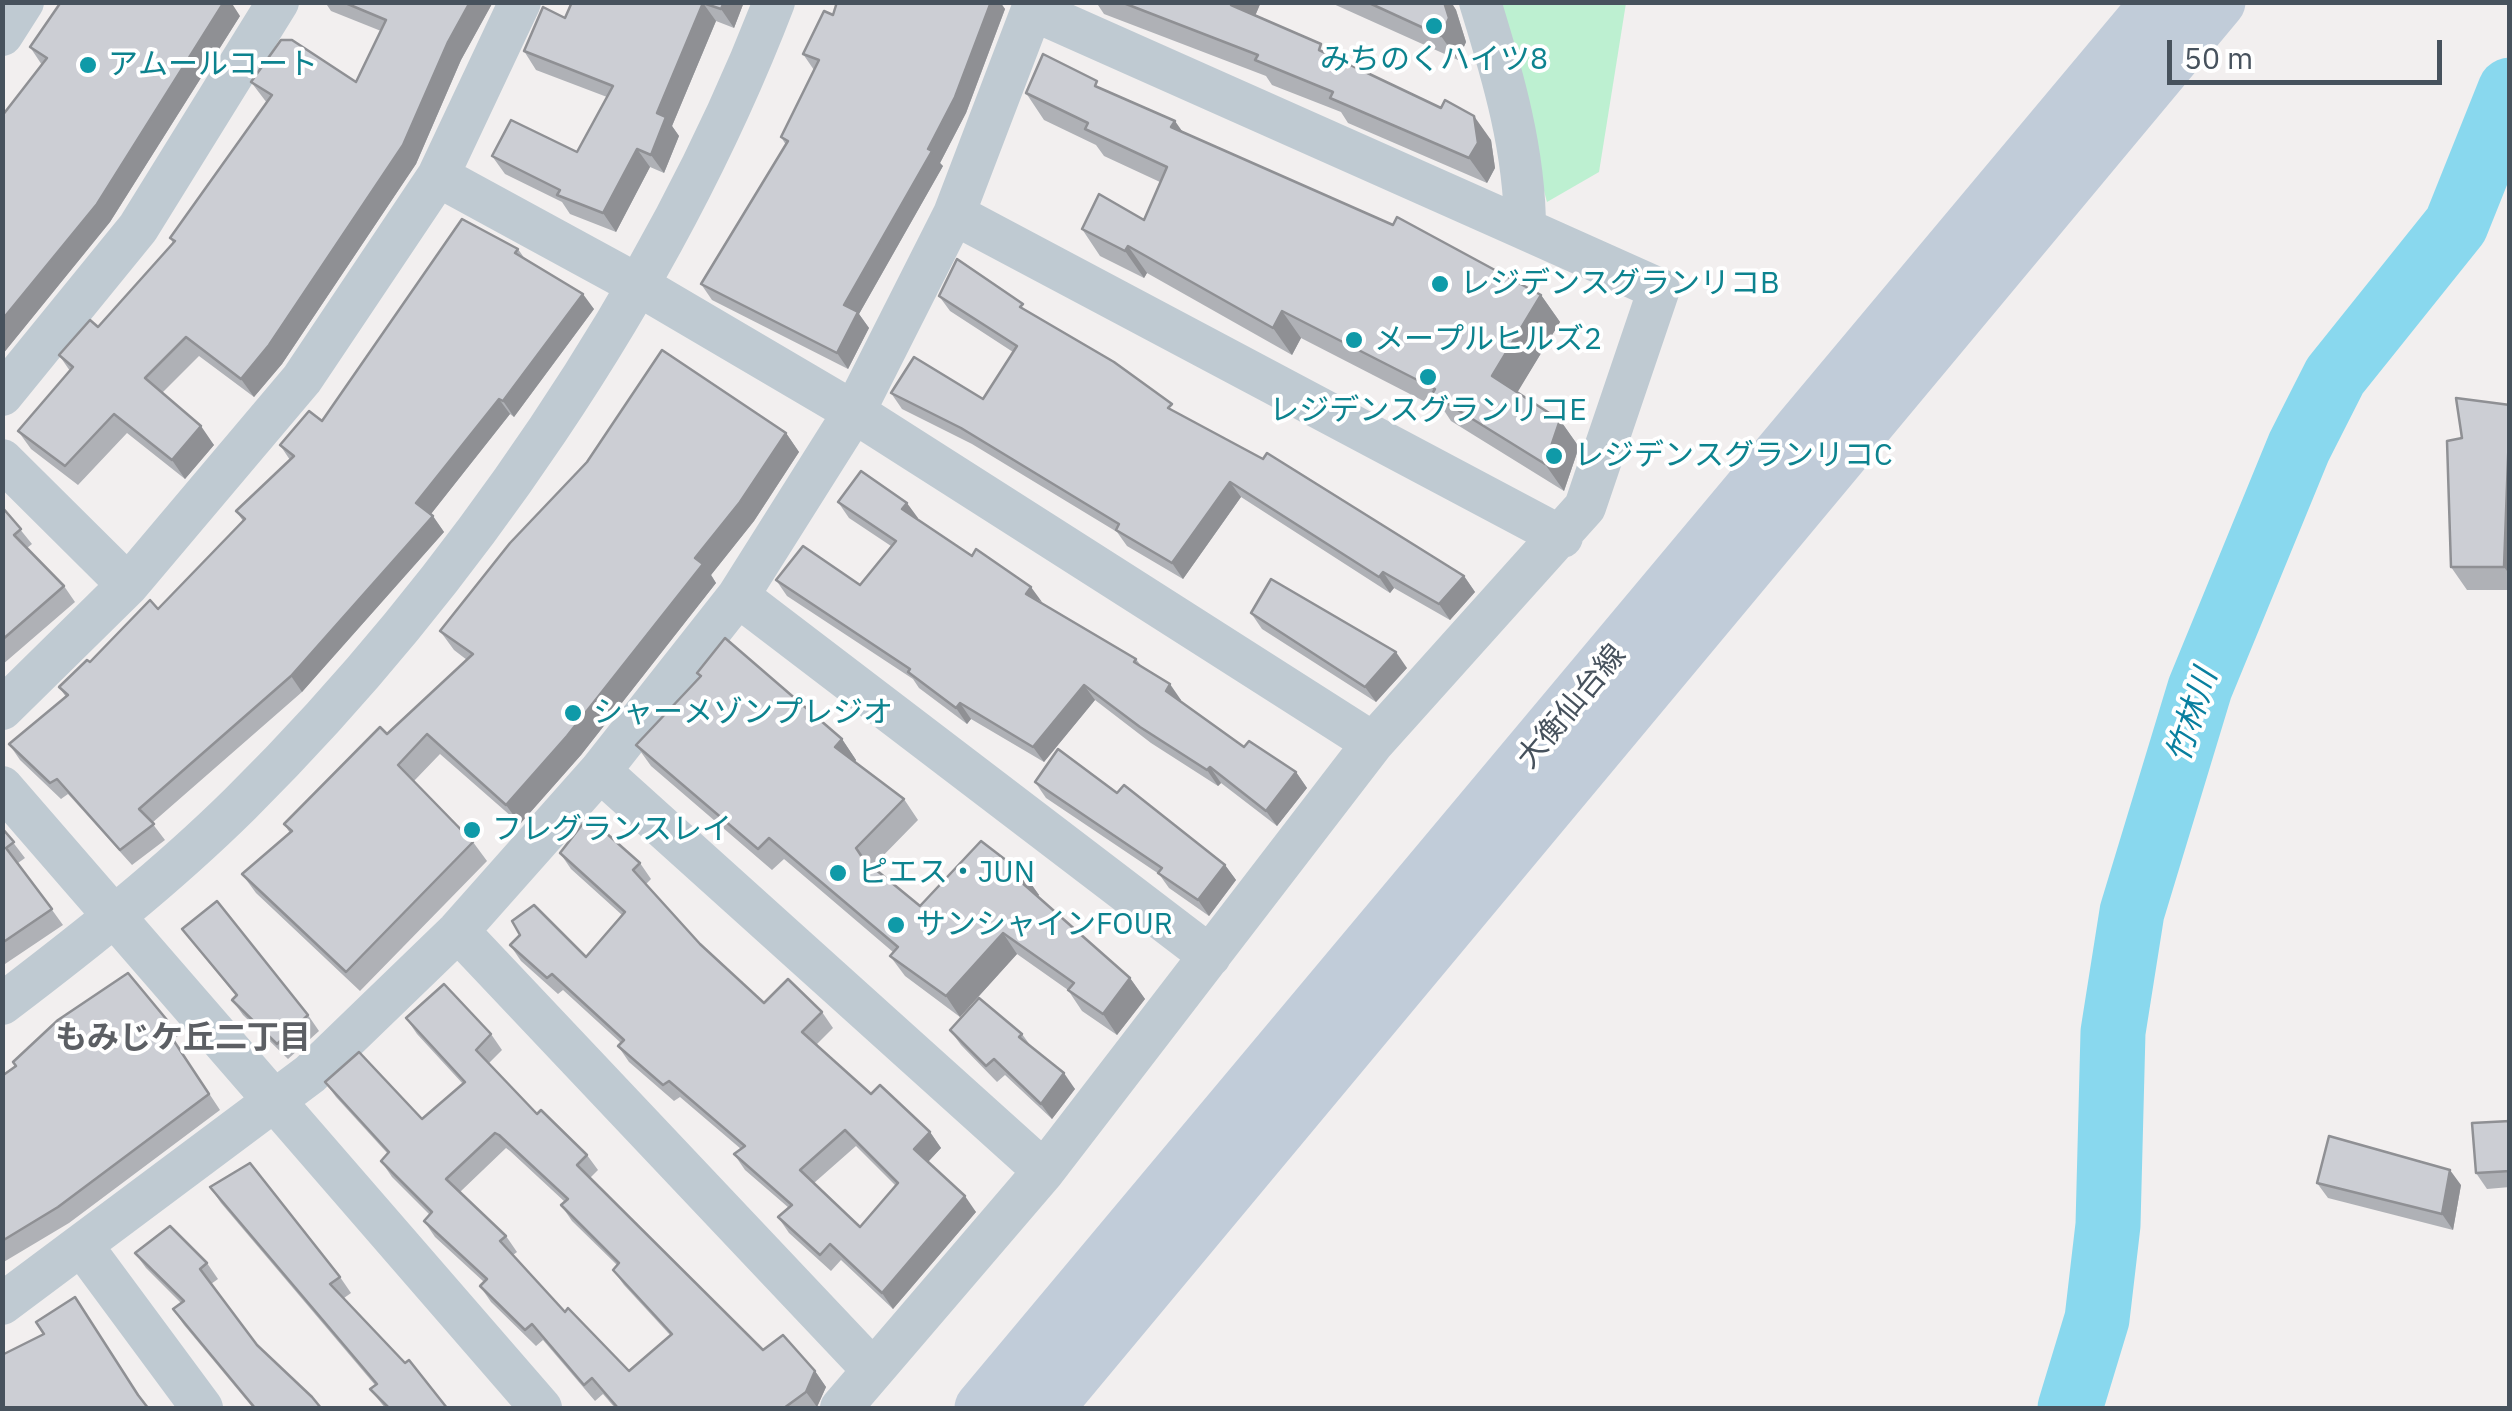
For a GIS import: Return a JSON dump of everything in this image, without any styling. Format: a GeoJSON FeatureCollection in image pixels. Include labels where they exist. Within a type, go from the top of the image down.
{"type":"FeatureCollection","features":[{"type":"Feature","properties":{"kind":"main road","name":"大衡仙台線"},"geometry":{"type":"LineString","coordinates":[[982,1408],[2159,2]]}},
{"type":"Feature","properties":{"kind":"main road","name":"大衡仙台線"},"geometry":{"type":"LineString","coordinates":[[1046,1408],[2218,2]]}},
{"type":"Feature","properties":{"kind":"street"},"geometry":{"type":"LineString","coordinates":[[2,35],[23,2]]}},
{"type":"Feature","properties":{"kind":"street"},"geometry":{"type":"LineString","coordinates":[[2,395],[138,228],[278,2]]}},
{"type":"Feature","properties":{"kind":"street"},"geometry":{"type":"LineString","coordinates":[[2,709],[128,585],[302,379],[438,176],[520,2]]}},
{"type":"Feature","properties":{"kind":"street"},"geometry":{"type":"LineString","coordinates":[[2,1004],[118,915],[239,805],[330,709],[514,477],[638,285],[744,81],[774,2]]}},
{"type":"Feature","properties":{"kind":"street"},"geometry":{"type":"LineString","coordinates":[[1480,2],[1502,73],[1525,189],[1526,229]]}},
{"type":"Feature","properties":{"kind":"street"},"geometry":{"type":"LineString","coordinates":[[2,1304],[278,1100],[458,931],[600,771],[738,596],[854,412],[954,214],[1034,6],[1659,290],[1585,508],[1562,538],[1373,742],[1044,1171],[840,1408]]}},
{"type":"Feature","properties":{"kind":"street"},"geometry":{"type":"LineString","coordinates":[[438,176],[638,285],[854,412],[1373,742]]}},
{"type":"Feature","properties":{"kind":"street"},"geometry":{"type":"LineString","coordinates":[[954,214],[1562,538]]}},
{"type":"Feature","properties":{"kind":"street"},"geometry":{"type":"LineString","coordinates":[[2,460],[128,585]]}},
{"type":"Feature","properties":{"kind":"street"},"geometry":{"type":"LineString","coordinates":[[738,596],[1210,956]]}},
{"type":"Feature","properties":{"kind":"street"},"geometry":{"type":"LineString","coordinates":[[600,771],[1044,1171]]}},
{"type":"Feature","properties":{"kind":"street"},"geometry":{"type":"LineString","coordinates":[[2,786],[118,915],[541,1408]]}},
{"type":"Feature","properties":{"kind":"street"},"geometry":{"type":"LineString","coordinates":[[458,931],[873,1370]]}},
{"type":"Feature","properties":{"kind":"street"},"geometry":{"type":"LineString","coordinates":[[84,1247],[202,1408]]}},
{"type":"Feature","properties":{"kind":"green space"},"geometry":{"type":"Polygon","coordinates":[[[1493,3],[1626,3],[1599,172],[1547,202],[1493,3]]]}},
{"type":"Feature","properties":{"kind":"building"},"geometry":{"type":"Polygon","coordinates":[[[61,2],[224,2],[97,204],[2,320],[2,116],[47,58],[30,47],[61,2]]]}},
{"type":"Feature","properties":{"kind":"building"},"geometry":{"type":"Polygon","coordinates":[[[343,2],[470,2],[403,145],[269,345],[241,379],[186,337],[145,378],[201,426],[172,460],[114,414],[65,466],[18,431],[73,367],[59,355],[90,320],[98,327],[175,241],[170,238],[272,95],[251,82],[281,40],[292,40],[356,82],[386,20],[343,2]]]}},
{"type":"Feature","properties":{"kind":"building"},"geometry":{"type":"Polygon","coordinates":[[[572,2],[724,2],[721,9],[703,3],[657,113],[666,117],[651,155],[637,149],[603,213],[557,195],[560,190],[492,156],[511,120],[577,152],[613,86],[524,51],[543,7],[565,18],[572,2]]]}},
{"type":"Feature","properties":{"kind":"building"},"geometry":{"type":"Polygon","coordinates":[[[837,2],[991,2],[955,97],[928,149],[932,151],[844,305],[858,312],[837,353],[701,284],[788,141],[781,137],[819,60],[803,54],[824,11],[833,15],[837,2]]]}},
{"type":"Feature","properties":{"kind":"building"},"geometry":{"type":"Polygon","coordinates":[[[1121,2],[1233,2],[1231,5],[1321,44],[1319,50],[1441,108],[1445,100],[1474,116],[1478,143],[1469,158],[1330,98],[1333,92],[1255,60],[1258,55],[1121,2]]]}},
{"type":"Feature","properties":{"kind":"building"},"geometry":{"type":"Polygon","coordinates":[[[1367,2],[1444,2],[1449,18],[1441,36],[1367,2]]]}},
{"type":"Feature","properties":{"kind":"building"},"geometry":{"type":"Polygon","coordinates":[[[1043,54],[1097,81],[1095,86],[1175,121],[1171,127],[1393,225],[1397,217],[1541,295],[1492,376],[1560,420],[1545,464],[1432,394],[1435,389],[1282,311],[1273,328],[1128,246],[1125,251],[1082,229],[1099,194],[1144,220],[1167,167],[1085,129],[1088,123],[1026,93],[1043,54]]]}},
{"type":"Feature","properties":{"kind":"building"},"geometry":{"type":"Polygon","coordinates":[[[462,219],[518,249],[515,253],[583,294],[503,401],[499,399],[416,503],[433,516],[291,676],[139,809],[154,824],[120,850],[57,779],[50,783],[9,744],[68,695],[59,687],[87,660],[90,662],[150,600],[158,609],[245,519],[236,511],[294,456],[280,445],[309,411],[322,421],[462,219]]]}},
{"type":"Feature","properties":{"kind":"building"},"geometry":{"type":"Polygon","coordinates":[[[957,259],[1023,304],[1020,307],[1114,362],[1172,404],[1168,408],[1263,459],[1267,453],[1464,576],[1439,604],[1383,572],[1379,577],[1230,482],[1172,563],[1116,530],[1119,524],[961,428],[891,393],[914,357],[983,399],[1017,346],[939,296],[957,259]]]}},
{"type":"Feature","properties":{"kind":"building"},"geometry":{"type":"Polygon","coordinates":[[[662,350],[786,433],[740,502],[695,558],[703,564],[567,736],[506,805],[427,734],[398,765],[473,842],[346,972],[242,874],[292,831],[284,824],[380,727],[387,734],[473,654],[440,631],[510,543],[587,462],[662,350]]]}},
{"type":"Feature","properties":{"kind":"building"},"geometry":{"type":"Polygon","coordinates":[[[2456,398],[2510,405],[2504,567],[2451,567],[2447,441],[2462,438],[2456,398]]]}},
{"type":"Feature","properties":{"kind":"building"},"geometry":{"type":"Polygon","coordinates":[[[861,471],[907,503],[902,509],[972,556],[976,549],[1031,587],[1026,594],[1136,659],[1134,662],[1170,684],[1166,691],[1244,747],[1249,741],[1296,772],[1266,811],[1210,767],[1207,770],[1140,727],[1084,685],[1033,747],[960,703],[956,708],[908,672],[910,669],[776,580],[803,546],[860,585],[896,541],[838,502],[861,471]]]}},
{"type":"Feature","properties":{"kind":"building"},"geometry":{"type":"Polygon","coordinates":[[[2,507],[21,529],[14,535],[64,586],[2,640],[2,507]]]}},
{"type":"Feature","properties":{"kind":"building"},"geometry":{"type":"Polygon","coordinates":[[[1271,579],[1396,652],[1365,687],[1251,613],[1271,579]]]}},
{"type":"Feature","properties":{"kind":"building"},"geometry":{"type":"Polygon","coordinates":[[[725,638],[842,739],[835,747],[904,799],[856,848],[864,860],[920,906],[981,841],[1024,874],[1019,880],[1130,978],[1103,1014],[1068,990],[1074,983],[1003,933],[946,996],[890,956],[898,947],[769,838],[758,849],[636,745],[701,676],[697,673],[725,638]]]}},
{"type":"Feature","properties":{"kind":"building"},"geometry":{"type":"Polygon","coordinates":[[[1058,749],[1117,793],[1124,785],[1225,865],[1198,900],[1158,873],[1162,868],[1035,782],[1058,749]]]}},
{"type":"Feature","properties":{"kind":"building"},"geometry":{"type":"Polygon","coordinates":[[[588,817],[640,863],[633,870],[700,944],[764,1003],[788,979],[822,1012],[802,1032],[871,1094],[880,1085],[930,1132],[914,1149],[965,1196],[882,1293],[830,1244],[820,1255],[778,1217],[792,1205],[734,1154],[745,1146],[669,1081],[663,1085],[618,1046],[624,1040],[552,974],[547,978],[510,945],[520,935],[512,921],[534,905],[586,957],[625,912],[560,853],[588,817]],[[845,1130],[800,1170],[860,1227],[898,1183],[845,1130]]]}},
{"type":"Feature","properties":{"kind":"building"},"geometry":{"type":"Polygon","coordinates":[[[2,828],[14,842],[6,848],[52,909],[2,943],[2,828]]]}},
{"type":"Feature","properties":{"kind":"building"},"geometry":{"type":"Polygon","coordinates":[[[217,901],[308,1015],[277,1044],[232,1000],[237,995],[182,929],[217,901]]]}},
{"type":"Feature","properties":{"kind":"building"},"geometry":{"type":"Polygon","coordinates":[[[128,973],[167,1020],[162,1023],[209,1094],[58,1207],[2,1241],[2,1076],[58,1020],[128,973]]]}},
{"type":"Feature","properties":{"kind":"building"},"geometry":{"type":"Polygon","coordinates":[[[444,984],[491,1034],[476,1050],[537,1114],[541,1110],[587,1155],[577,1165],[763,1350],[783,1335],[815,1371],[806,1392],[784,1408],[618,1408],[592,1378],[584,1385],[532,1324],[525,1330],[480,1286],[487,1279],[424,1221],[432,1212],[381,1161],[389,1152],[325,1082],[359,1052],[422,1119],[465,1082],[406,1018],[444,984]],[[495,1133],[446,1179],[506,1236],[500,1241],[565,1312],[568,1308],[629,1371],[672,1334],[613,1270],[619,1263],[561,1205],[568,1199],[495,1133]]]}},
{"type":"Feature","properties":{"kind":"building"},"geometry":{"type":"Polygon","coordinates":[[[979,998],[1064,1073],[1041,1104],[994,1059],[986,1066],[950,1030],[979,998]]]}},
{"type":"Feature","properties":{"kind":"building"},"geometry":{"type":"Polygon","coordinates":[[[2510,1121],[2510,1171],[2476,1173],[2472,1123],[2510,1121]]]}},
{"type":"Feature","properties":{"kind":"building"},"geometry":{"type":"Polygon","coordinates":[[[2329,1136],[2450,1170],[2442,1214],[2317,1183],[2329,1136]]]}},
{"type":"Feature","properties":{"kind":"building"},"geometry":{"type":"Polygon","coordinates":[[[250,1163],[340,1277],[330,1284],[405,1363],[409,1360],[447,1408],[389,1408],[370,1389],[377,1384],[210,1187],[250,1163]]]}},
{"type":"Feature","properties":{"kind":"building"},"geometry":{"type":"Polygon","coordinates":[[[170,1226],[207,1263],[200,1269],[257,1345],[321,1408],[255,1408],[173,1309],[184,1301],[135,1253],[170,1226]]]}},
{"type":"Feature","properties":{"kind":"building"},"geometry":{"type":"Polygon","coordinates":[[[75,1297],[148,1408],[2,1408],[2,1355],[44,1334],[36,1322],[75,1297]]]}},
{"type":"Feature","properties":{"kind":"waterway","name":"竹林川"},"geometry":{"type":"LineString","coordinates":[[2070,1408],[2097,1319],[2108,1225],[2113,1032],[2132,912],[2200,688],[2299,447],[2335,376],[2456,225],[2510,90]]}},
{"type":"Feature","properties":{"kind":"place","name":"みちのくハイツ8"},"geometry":{"type":"Point","coordinates":[1434,26]}},
{"type":"Feature","properties":{"kind":"place","name":"アムールコート"},"geometry":{"type":"Point","coordinates":[88,65]}},
{"type":"Feature","properties":{"kind":"place","name":"レジデンスグランリコB"},"geometry":{"type":"Point","coordinates":[1440,284]}},
{"type":"Feature","properties":{"kind":"place","name":"メープルヒルズ2"},"geometry":{"type":"Point","coordinates":[1354,340]}},
{"type":"Feature","properties":{"kind":"place","name":"レジデンスグランリコE"},"geometry":{"type":"Point","coordinates":[1428,377]}},
{"type":"Feature","properties":{"kind":"place","name":"レジデンスグランリコC"},"geometry":{"type":"Point","coordinates":[1554,456]}},
{"type":"Feature","properties":{"kind":"place","name":"シャーメゾンプレジオ"},"geometry":{"type":"Point","coordinates":[573,713]}},
{"type":"Feature","properties":{"kind":"place","name":"フレグランスレイ"},"geometry":{"type":"Point","coordinates":[472,830]}},
{"type":"Feature","properties":{"kind":"place","name":"ピエス・JUN"},"geometry":{"type":"Point","coordinates":[838,873]}},
{"type":"Feature","properties":{"kind":"place","name":"サンシャインFOUR"},"geometry":{"type":"Point","coordinates":[896,925]}},
{"type":"Feature","properties":{"kind":"district","name":"もみじケ丘二丁目"},"geometry":{"type":"Point","coordinates":[183,1039]}}]}
